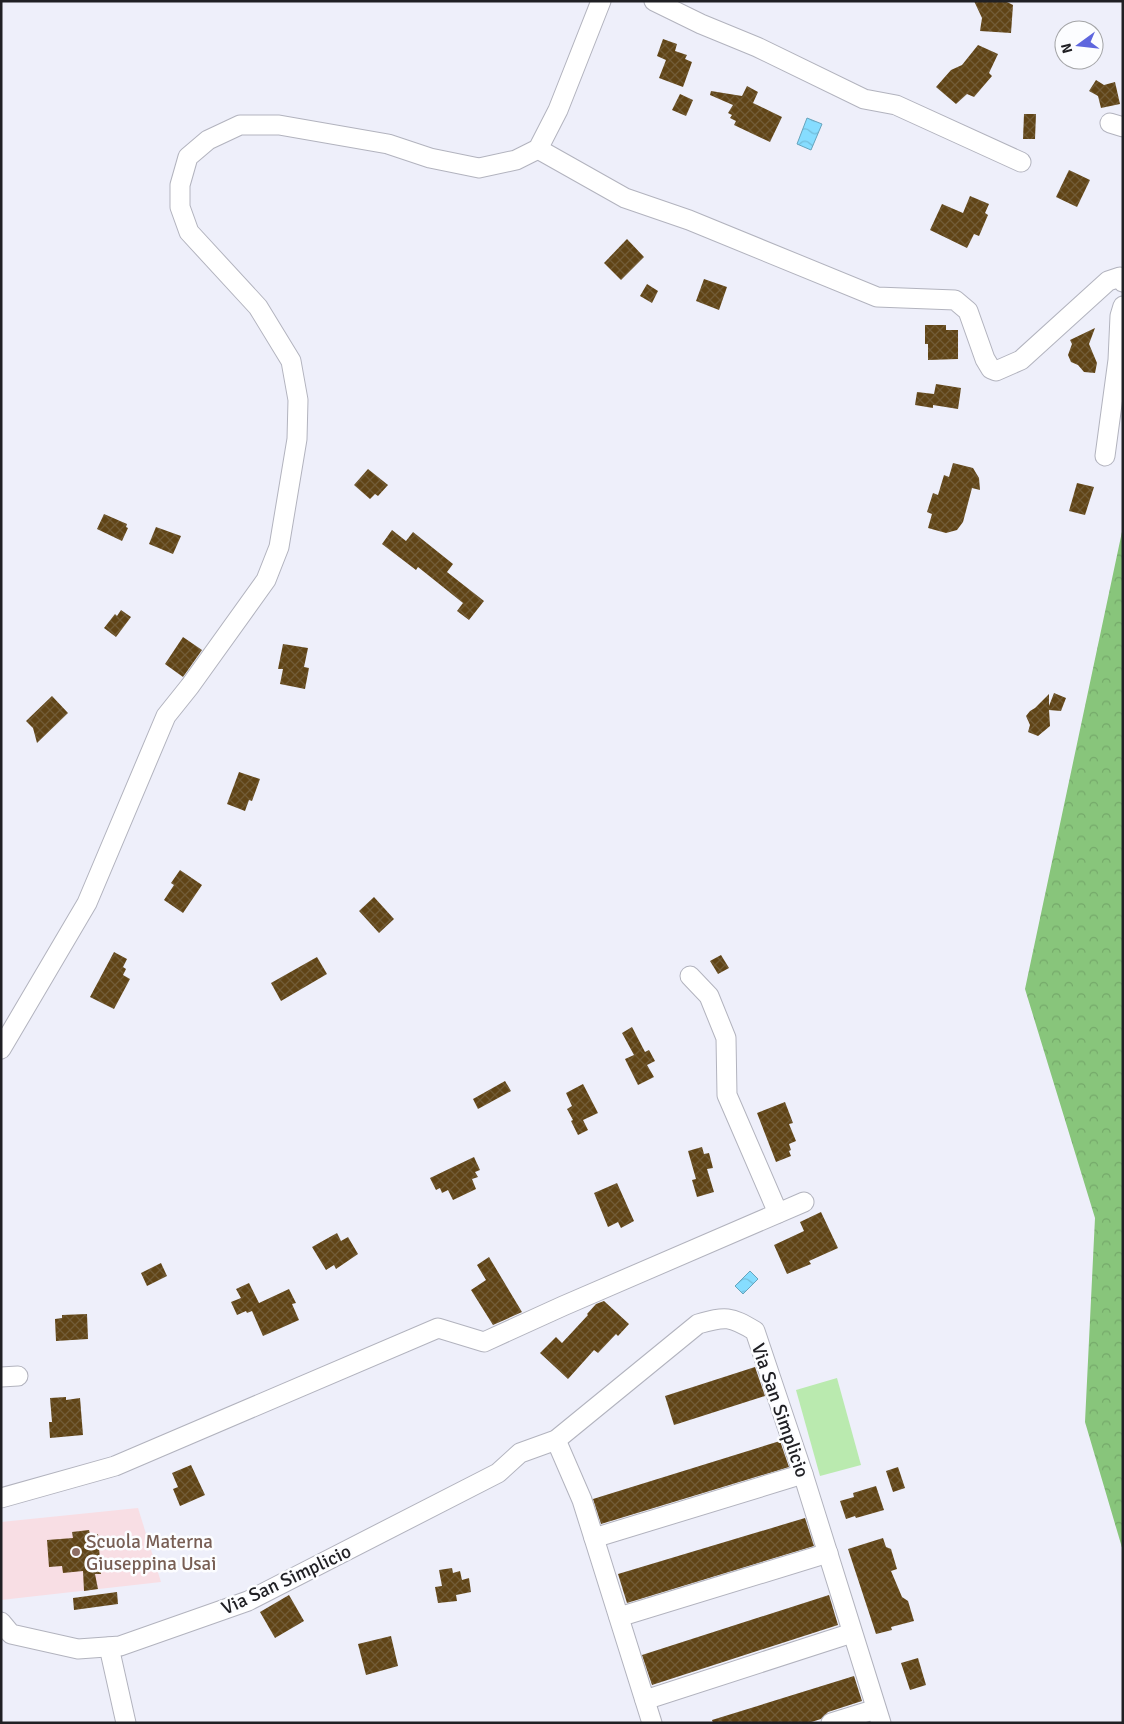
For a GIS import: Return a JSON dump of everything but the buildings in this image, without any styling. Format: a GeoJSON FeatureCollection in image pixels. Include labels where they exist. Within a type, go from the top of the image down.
{"type":"FeatureCollection","features":[{"type":"Feature","properties":{"kind":"street"},"geometry":{"type":"LineString","coordinates":[[1,1049],[87,903],[166,716],[190,686],[266,580],[279,546],[297,440],[298,400],[291,361],[258,307],[188,232],[180,206],[180,185],[188,157],[208,140],[240,125],[279,125],[388,144],[430,158],[479,168],[516,160],[538,149],[558,110],[601,1]]}},
{"type":"Feature","properties":{"kind":"street"},"geometry":{"type":"LineString","coordinates":[[654,1],[757,47],[864,99],[896,106],[1021,162]]}},
{"type":"Feature","properties":{"kind":"street"},"geometry":{"type":"LineString","coordinates":[[538,149],[625,198],[689,220],[877,297],[955,300],[968,311],[984,359],[991,369],[996,370],[1021,360],[1108,280],[1120,277],[1123,282]]}},
{"type":"Feature","properties":{"kind":"street"},"geometry":{"type":"LineString","coordinates":[[1105,456],[1118,360],[1120,316],[1123,306]]}},
{"type":"Feature","properties":{"kind":"street"},"geometry":{"type":"LineString","coordinates":[[690,976],[709,996],[726,1038],[726,1095],[778,1213]]}},
{"type":"Feature","properties":{"kind":"street"},"geometry":{"type":"LineString","coordinates":[[1,1498],[114,1466],[438,1328],[484,1342],[804,1202]]}},
{"type":"Feature","properties":{"kind":"street","name":"Via San Simplicio"},"geometry":{"type":"LineString","coordinates":[[1,1622],[11,1634],[78,1649],[109,1647],[120,1646],[248,1601],[498,1472],[520,1453],[556,1440],[698,1324],[720,1318],[736,1320],[755,1331],[804,1474],[879,1716]]}},
{"type":"Feature","properties":{"kind":"street"},"geometry":{"type":"LineString","coordinates":[[556,1440],[582,1500],[652,1723]]}},
{"type":"Feature","properties":{"kind":"street"},"geometry":{"type":"LineString","coordinates":[[594,1538],[804,1474]]}},
{"type":"Feature","properties":{"kind":"street"},"geometry":{"type":"LineString","coordinates":[[619,1617],[828,1553]]}},
{"type":"Feature","properties":{"kind":"street"},"geometry":{"type":"LineString","coordinates":[[645,1700],[852,1633]]}},
{"type":"Feature","properties":{"kind":"street"},"geometry":{"type":"LineString","coordinates":[[109,1647],[126,1723]]}},
{"type":"Feature","properties":{"kind":"street"},"geometry":{"type":"LineString","coordinates":[[831,1723],[879,1716]]}},
{"type":"Feature","properties":{"kind":"shaded area","name":"Scuola Materna Giuseppina Usai"},"geometry":{"type":"Polygon","coordinates":[[[138,1508],[161,1582],[1,1600],[1,1522],[138,1508]]]}},
{"type":"Feature","properties":{"kind":"green space"},"geometry":{"type":"Polygon","coordinates":[[[1123,527],[1123,1551],[1085,1422],[1095,1218],[1025,989],[1123,527]]]}},
{"type":"Feature","properties":{"kind":"green space"},"geometry":{"type":"Polygon","coordinates":[[[837,1378],[861,1465],[820,1476],[796,1390],[837,1378]]]}},
{"type":"Feature","properties":{"kind":"water"},"geometry":{"type":"Polygon","coordinates":[[[807,118],[822,124],[811,150],[797,144],[807,118]]]}},
{"type":"Feature","properties":{"kind":"water"},"geometry":{"type":"Polygon","coordinates":[[[750,1271],[758,1279],[743,1294],[735,1286],[750,1271]]]}},
{"type":"Feature","properties":{"kind":"place","name":"Scuola Materna Giuseppina Usai"},"geometry":{"type":"Point","coordinates":[76,1552]}}]}
